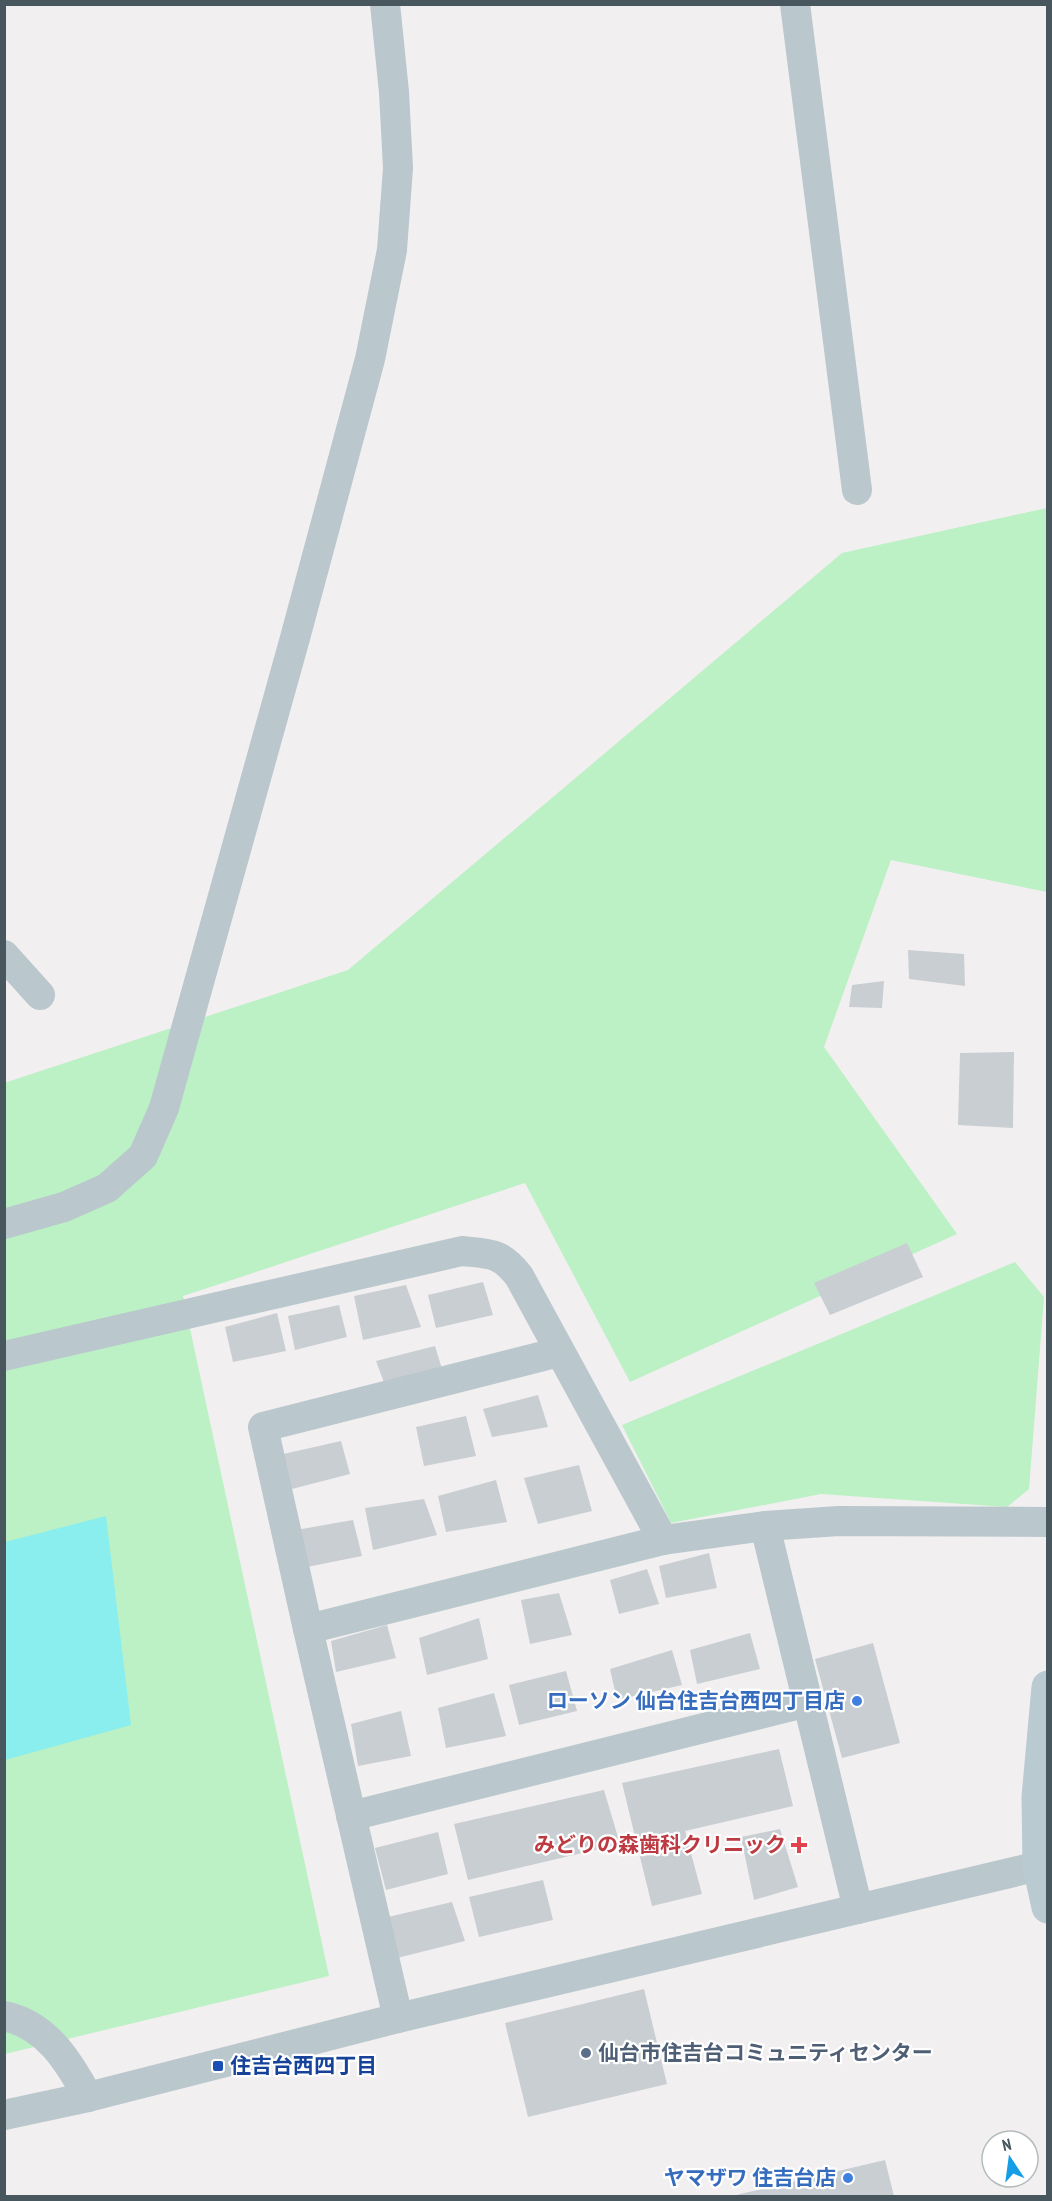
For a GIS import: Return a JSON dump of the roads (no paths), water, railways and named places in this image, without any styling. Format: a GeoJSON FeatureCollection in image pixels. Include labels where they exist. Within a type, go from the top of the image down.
{"type":"FeatureCollection","features":[{"type":"Feature","properties":{"kind":"street"},"geometry":{"type":"LineString","coordinates":[[4,1224],[64,1207],[107,1188],[143,1156],[164,1108],[361,393],[392,250],[398,168],[394,92],[385,4]]}},
{"type":"Feature","properties":{"kind":"street"},"geometry":{"type":"LineString","coordinates":[[795,4],[857,490]]}},
{"type":"Feature","properties":{"kind":"street"},"geometry":{"type":"LineString","coordinates":[[4,955],[40,995]]}},
{"type":"Feature","properties":{"kind":"street"},"geometry":{"type":"LineString","coordinates":[[4,1356],[462,1251],[491,1254],[507,1261],[519,1276],[663,1540]]}},
{"type":"Feature","properties":{"kind":"street"},"geometry":{"type":"LineString","coordinates":[[398,2018],[263,1427],[559,1352]]}},
{"type":"Feature","properties":{"kind":"street"},"geometry":{"type":"LineString","coordinates":[[308,1629],[663,1540],[765,1526],[839,1521],[1047,1522]]}},
{"type":"Feature","properties":{"kind":"street"},"geometry":{"type":"LineString","coordinates":[[765,1526],[858,1909]]}},
{"type":"Feature","properties":{"kind":"street"},"geometry":{"type":"LineString","coordinates":[[1047,1687],[1038,1797],[1039,1866],[1047,1907]]}},
{"type":"Feature","properties":{"kind":"street"},"geometry":{"type":"LineString","coordinates":[[351,1816],[808,1702]]}},
{"type":"Feature","properties":{"kind":"street"},"geometry":{"type":"LineString","coordinates":[[4,2115],[88,2097],[398,2018],[1039,1866]]}},
{"type":"Feature","properties":{"kind":"street"},"geometry":{"type":"LineString","coordinates":[[4,2016],[23,2022],[59,2049],[73,2068],[88,2097]]}},
{"type":"Feature","properties":{"kind":"water"},"geometry":{"type":"Polygon","coordinates":[[[106,1516],[131,1725],[5,1760],[5,1542],[106,1516]]]}},
{"type":"Feature","properties":{"kind":"place","name":"ローソン 仙台住吉台西四丁目店"},"geometry":{"type":"Point","coordinates":[857,1701]}},
{"type":"Feature","properties":{"kind":"place","name":"みどりの森歯科クリニック"},"geometry":{"type":"Point","coordinates":[799,1845]}},
{"type":"Feature","properties":{"kind":"place","name":"仙台市住吉台コミュニティセンター"},"geometry":{"type":"Point","coordinates":[586,2053]}},
{"type":"Feature","properties":{"kind":"place","name":"住吉台西四丁目"},"geometry":{"type":"Point","coordinates":[218,2066]}},
{"type":"Feature","properties":{"kind":"place","name":"ヤマザワ 住吉台店"},"geometry":{"type":"Point","coordinates":[848,2178]}}]}
